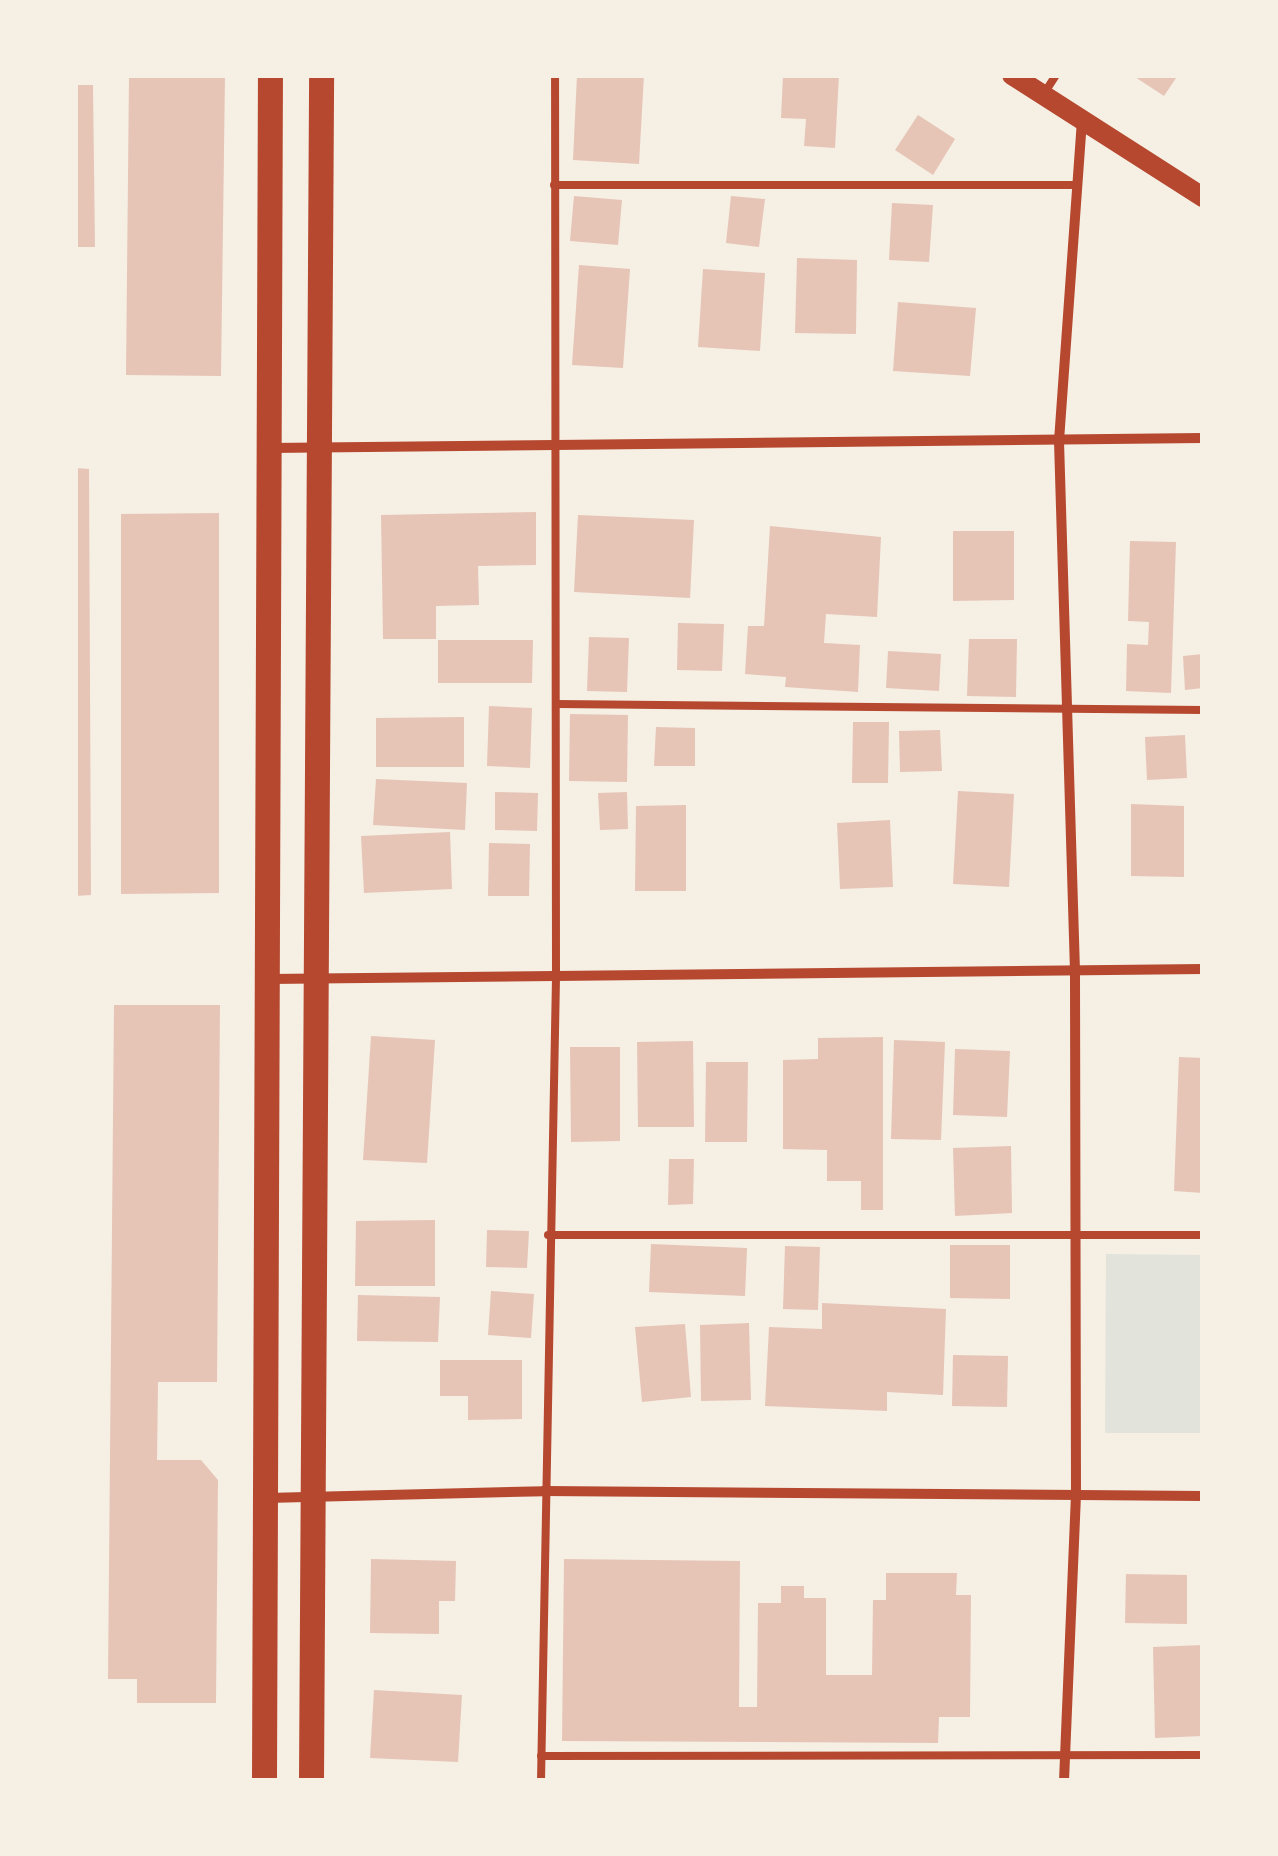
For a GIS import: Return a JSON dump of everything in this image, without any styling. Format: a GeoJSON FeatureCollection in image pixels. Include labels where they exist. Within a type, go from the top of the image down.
{"type":"FeatureCollection","features":[{"type":"Feature","properties":{"kind":"main road"},"geometry":{"type":"LineString","coordinates":[[264,1781],[270,75]]}},
{"type":"Feature","properties":{"kind":"main road"},"geometry":{"type":"LineString","coordinates":[[312,1781],[320,75]]}},
{"type":"Feature","properties":{"kind":"main road"},"geometry":{"type":"LineString","coordinates":[[1012,75],[1203,197]]}},
{"type":"Feature","properties":{"kind":"street"},"geometry":{"type":"LineString","coordinates":[[1064,1781],[1076,1496],[1076,1233],[1075,971],[1059,441],[1082,118]]}},
{"type":"Feature","properties":{"kind":"street"},"geometry":{"type":"LineString","coordinates":[[269,448],[1203,438]]}},
{"type":"Feature","properties":{"kind":"street"},"geometry":{"type":"LineString","coordinates":[[268,979],[1203,969]]}},
{"type":"Feature","properties":{"kind":"street"},"geometry":{"type":"LineString","coordinates":[[266,1498],[544,1492],[1203,1496]]}},
{"type":"Feature","properties":{"kind":"lane"},"geometry":{"type":"LineString","coordinates":[[542,1781],[548,1235],[556,977],[556,704],[550,445],[555,75]]}},
{"type":"Feature","properties":{"kind":"lane"},"geometry":{"type":"LineString","coordinates":[[1043,95],[1056,75]]}},
{"type":"Feature","properties":{"kind":"lane"},"geometry":{"type":"LineString","coordinates":[[554,186],[1075,185]]}},
{"type":"Feature","properties":{"kind":"lane"},"geometry":{"type":"LineString","coordinates":[[556,704],[1203,710]]}},
{"type":"Feature","properties":{"kind":"lane"},"geometry":{"type":"LineString","coordinates":[[548,1235],[1203,1235]]}},
{"type":"Feature","properties":{"kind":"lane"},"geometry":{"type":"LineString","coordinates":[[541,1756],[1203,1754]]}},
{"type":"Feature","properties":{"kind":"shaded area"},"geometry":{"type":"Polygon","coordinates":[[[1106,1254],[1203,1255],[1203,1433],[1105,1433],[1106,1254]]]}},
{"type":"Feature","properties":{"kind":"building"},"geometry":{"type":"Polygon","coordinates":[[[129,75],[225,75],[221,376],[126,375],[129,75]]]}},
{"type":"Feature","properties":{"kind":"building"},"geometry":{"type":"Polygon","coordinates":[[[577,75],[644,75],[639,164],[573,160],[577,75]]]}},
{"type":"Feature","properties":{"kind":"building"},"geometry":{"type":"Polygon","coordinates":[[[783,75],[839,75],[835,148],[804,146],[806,119],[781,118],[783,75]]]}},
{"type":"Feature","properties":{"kind":"building"},"geometry":{"type":"Polygon","coordinates":[[[1132,75],[1178,75],[1164,96],[1132,75]]]}},
{"type":"Feature","properties":{"kind":"building"},"geometry":{"type":"Polygon","coordinates":[[[75,85],[93,85],[95,247],[75,247],[75,85]]]}},
{"type":"Feature","properties":{"kind":"building"},"geometry":{"type":"Polygon","coordinates":[[[918,115],[955,139],[933,175],[895,150],[918,115]]]}},
{"type":"Feature","properties":{"kind":"building"},"geometry":{"type":"Polygon","coordinates":[[[574,196],[622,200],[618,245],[570,241],[574,196]]]}},
{"type":"Feature","properties":{"kind":"building"},"geometry":{"type":"Polygon","coordinates":[[[731,196],[765,199],[759,247],[726,243],[731,196]]]}},
{"type":"Feature","properties":{"kind":"building"},"geometry":{"type":"Polygon","coordinates":[[[892,203],[933,205],[929,262],[889,260],[892,203]]]}},
{"type":"Feature","properties":{"kind":"building"},"geometry":{"type":"Polygon","coordinates":[[[797,258],[857,260],[856,334],[795,333],[797,258]]]}},
{"type":"Feature","properties":{"kind":"building"},"geometry":{"type":"Polygon","coordinates":[[[579,265],[630,269],[623,368],[572,365],[579,265]]]}},
{"type":"Feature","properties":{"kind":"building"},"geometry":{"type":"Polygon","coordinates":[[[703,269],[765,273],[760,351],[698,347],[703,269]]]}},
{"type":"Feature","properties":{"kind":"building"},"geometry":{"type":"Polygon","coordinates":[[[898,302],[976,308],[970,376],[893,371],[898,302]]]}},
{"type":"Feature","properties":{"kind":"building"},"geometry":{"type":"Polygon","coordinates":[[[75,468],[89,469],[91,895],[75,896],[75,468]]]}},
{"type":"Feature","properties":{"kind":"building"},"geometry":{"type":"Polygon","coordinates":[[[536,512],[536,565],[478,566],[479,605],[436,606],[436,639],[383,639],[381,515],[536,512]]]}},
{"type":"Feature","properties":{"kind":"building"},"geometry":{"type":"Polygon","coordinates":[[[219,513],[219,893],[121,894],[121,514],[219,513]]]}},
{"type":"Feature","properties":{"kind":"building"},"geometry":{"type":"Polygon","coordinates":[[[578,515],[694,520],[690,598],[574,592],[578,515]]]}},
{"type":"Feature","properties":{"kind":"building"},"geometry":{"type":"Polygon","coordinates":[[[770,526],[881,537],[877,617],[826,614],[824,643],[860,645],[858,692],[785,687],[786,677],[745,674],[748,626],[764,626],[770,526]]]}},
{"type":"Feature","properties":{"kind":"building"},"geometry":{"type":"Polygon","coordinates":[[[953,531],[1014,531],[1014,600],[953,601],[953,531]]]}},
{"type":"Feature","properties":{"kind":"building"},"geometry":{"type":"Polygon","coordinates":[[[1130,541],[1176,542],[1171,693],[1126,691],[1127,644],[1148,645],[1149,622],[1128,621],[1130,541]]]}},
{"type":"Feature","properties":{"kind":"building"},"geometry":{"type":"Polygon","coordinates":[[[678,623],[724,624],[722,671],[677,670],[678,623]]]}},
{"type":"Feature","properties":{"kind":"building"},"geometry":{"type":"Polygon","coordinates":[[[589,637],[629,638],[627,692],[587,691],[589,637]]]}},
{"type":"Feature","properties":{"kind":"building"},"geometry":{"type":"Polygon","coordinates":[[[969,639],[1017,639],[1016,697],[967,696],[969,639]]]}},
{"type":"Feature","properties":{"kind":"building"},"geometry":{"type":"Polygon","coordinates":[[[438,640],[533,640],[532,683],[438,683],[438,640]]]}},
{"type":"Feature","properties":{"kind":"building"},"geometry":{"type":"Polygon","coordinates":[[[888,651],[941,654],[939,691],[886,688],[888,651]]]}},
{"type":"Feature","properties":{"kind":"building"},"geometry":{"type":"Polygon","coordinates":[[[1203,654],[1203,688],[1185,690],[1183,656],[1203,654]]]}},
{"type":"Feature","properties":{"kind":"building"},"geometry":{"type":"Polygon","coordinates":[[[489,706],[532,708],[530,768],[487,766],[489,706]]]}},
{"type":"Feature","properties":{"kind":"building"},"geometry":{"type":"Polygon","coordinates":[[[570,714],[628,715],[627,782],[569,781],[570,714]]]}},
{"type":"Feature","properties":{"kind":"building"},"geometry":{"type":"Polygon","coordinates":[[[464,717],[464,767],[376,767],[376,718],[464,717]]]}},
{"type":"Feature","properties":{"kind":"building"},"geometry":{"type":"Polygon","coordinates":[[[853,722],[889,722],[888,783],[852,783],[853,722]]]}},
{"type":"Feature","properties":{"kind":"building"},"geometry":{"type":"Polygon","coordinates":[[[656,727],[695,728],[695,766],[654,766],[656,727]]]}},
{"type":"Feature","properties":{"kind":"building"},"geometry":{"type":"Polygon","coordinates":[[[940,730],[942,771],[900,772],[899,731],[940,730]]]}},
{"type":"Feature","properties":{"kind":"building"},"geometry":{"type":"Polygon","coordinates":[[[1185,735],[1187,778],[1147,780],[1145,737],[1185,735]]]}},
{"type":"Feature","properties":{"kind":"building"},"geometry":{"type":"Polygon","coordinates":[[[376,779],[467,783],[465,830],[373,825],[376,779]]]}},
{"type":"Feature","properties":{"kind":"building"},"geometry":{"type":"Polygon","coordinates":[[[958,791],[1014,794],[1009,887],[953,884],[958,791]]]}},
{"type":"Feature","properties":{"kind":"building"},"geometry":{"type":"Polygon","coordinates":[[[495,792],[538,793],[537,831],[495,830],[495,792]]]}},
{"type":"Feature","properties":{"kind":"building"},"geometry":{"type":"Polygon","coordinates":[[[627,792],[628,829],[600,830],[598,793],[627,792]]]}},
{"type":"Feature","properties":{"kind":"building"},"geometry":{"type":"Polygon","coordinates":[[[1131,804],[1184,806],[1184,877],[1131,876],[1131,804]]]}},
{"type":"Feature","properties":{"kind":"building"},"geometry":{"type":"Polygon","coordinates":[[[686,805],[686,891],[635,891],[636,806],[686,805]]]}},
{"type":"Feature","properties":{"kind":"building"},"geometry":{"type":"Polygon","coordinates":[[[890,820],[893,887],[840,889],[837,823],[890,820]]]}},
{"type":"Feature","properties":{"kind":"building"},"geometry":{"type":"Polygon","coordinates":[[[450,832],[452,889],[364,893],[361,836],[450,832]]]}},
{"type":"Feature","properties":{"kind":"building"},"geometry":{"type":"Polygon","coordinates":[[[489,843],[530,844],[529,896],[488,896],[489,843]]]}},
{"type":"Feature","properties":{"kind":"building"},"geometry":{"type":"Polygon","coordinates":[[[114,1005],[220,1005],[217,1382],[158,1382],[157,1460],[201,1460],[218,1480],[216,1703],[137,1703],[137,1679],[108,1679],[114,1005]]]}},
{"type":"Feature","properties":{"kind":"building"},"geometry":{"type":"Polygon","coordinates":[[[371,1036],[435,1040],[427,1163],[363,1160],[371,1036]]]}},
{"type":"Feature","properties":{"kind":"building"},"geometry":{"type":"Polygon","coordinates":[[[883,1037],[883,1210],[861,1210],[861,1181],[827,1181],[827,1150],[783,1149],[783,1060],[818,1059],[818,1038],[883,1037]]]}},
{"type":"Feature","properties":{"kind":"building"},"geometry":{"type":"Polygon","coordinates":[[[894,1040],[945,1042],[941,1140],[891,1139],[894,1040]]]}},
{"type":"Feature","properties":{"kind":"building"},"geometry":{"type":"Polygon","coordinates":[[[693,1041],[694,1127],[638,1127],[637,1042],[693,1041]]]}},
{"type":"Feature","properties":{"kind":"building"},"geometry":{"type":"Polygon","coordinates":[[[570,1047],[620,1047],[620,1141],[571,1142],[570,1047]]]}},
{"type":"Feature","properties":{"kind":"building"},"geometry":{"type":"Polygon","coordinates":[[[955,1049],[1010,1051],[1007,1117],[953,1115],[955,1049]]]}},
{"type":"Feature","properties":{"kind":"building"},"geometry":{"type":"Polygon","coordinates":[[[1179,1057],[1203,1058],[1203,1193],[1174,1191],[1179,1057]]]}},
{"type":"Feature","properties":{"kind":"building"},"geometry":{"type":"Polygon","coordinates":[[[706,1062],[748,1062],[747,1142],[705,1142],[706,1062]]]}},
{"type":"Feature","properties":{"kind":"building"},"geometry":{"type":"Polygon","coordinates":[[[1011,1146],[1012,1213],[955,1216],[953,1148],[1011,1146]]]}},
{"type":"Feature","properties":{"kind":"building"},"geometry":{"type":"Polygon","coordinates":[[[669,1159],[694,1159],[693,1204],[668,1205],[669,1159]]]}},
{"type":"Feature","properties":{"kind":"building"},"geometry":{"type":"Polygon","coordinates":[[[435,1220],[435,1286],[355,1286],[356,1221],[435,1220]]]}},
{"type":"Feature","properties":{"kind":"building"},"geometry":{"type":"Polygon","coordinates":[[[487,1230],[529,1231],[527,1268],[486,1267],[487,1230]]]}},
{"type":"Feature","properties":{"kind":"building"},"geometry":{"type":"Polygon","coordinates":[[[651,1244],[747,1248],[745,1296],[649,1292],[651,1244]]]}},
{"type":"Feature","properties":{"kind":"building"},"geometry":{"type":"Polygon","coordinates":[[[950,1245],[1010,1245],[1010,1299],[950,1298],[950,1245]]]}},
{"type":"Feature","properties":{"kind":"building"},"geometry":{"type":"Polygon","coordinates":[[[785,1246],[820,1247],[818,1310],[783,1309],[785,1246]]]}},
{"type":"Feature","properties":{"kind":"building"},"geometry":{"type":"Polygon","coordinates":[[[491,1291],[534,1294],[531,1338],[488,1335],[491,1291]]]}},
{"type":"Feature","properties":{"kind":"building"},"geometry":{"type":"Polygon","coordinates":[[[358,1295],[440,1297],[438,1342],[357,1341],[358,1295]]]}},
{"type":"Feature","properties":{"kind":"building"},"geometry":{"type":"Polygon","coordinates":[[[822,1303],[946,1309],[943,1395],[887,1392],[887,1411],[765,1406],[769,1327],[822,1329],[822,1303]]]}},
{"type":"Feature","properties":{"kind":"building"},"geometry":{"type":"Polygon","coordinates":[[[749,1323],[751,1400],[701,1401],[700,1325],[749,1323]]]}},
{"type":"Feature","properties":{"kind":"building"},"geometry":{"type":"Polygon","coordinates":[[[685,1324],[691,1397],[642,1402],[635,1327],[685,1324]]]}},
{"type":"Feature","properties":{"kind":"building"},"geometry":{"type":"Polygon","coordinates":[[[953,1355],[1008,1356],[1007,1407],[952,1406],[953,1355]]]}},
{"type":"Feature","properties":{"kind":"building"},"geometry":{"type":"Polygon","coordinates":[[[440,1360],[522,1360],[522,1419],[468,1420],[468,1396],[440,1396],[440,1360]]]}},
{"type":"Feature","properties":{"kind":"building"},"geometry":{"type":"Polygon","coordinates":[[[371,1559],[456,1561],[455,1601],[439,1601],[439,1634],[370,1633],[371,1559]]]}},
{"type":"Feature","properties":{"kind":"building"},"geometry":{"type":"Polygon","coordinates":[[[564,1559],[740,1561],[739,1707],[757,1707],[758,1603],[781,1603],[781,1586],[804,1586],[804,1598],[826,1598],[826,1675],[872,1675],[873,1600],[886,1600],[886,1573],[957,1573],[956,1595],[971,1595],[970,1717],[939,1717],[938,1743],[562,1741],[564,1559]]]}},
{"type":"Feature","properties":{"kind":"building"},"geometry":{"type":"Polygon","coordinates":[[[1126,1574],[1187,1575],[1187,1624],[1125,1623],[1126,1574]]]}},
{"type":"Feature","properties":{"kind":"building"},"geometry":{"type":"Polygon","coordinates":[[[1203,1645],[1203,1736],[1155,1738],[1153,1647],[1203,1645]]]}},
{"type":"Feature","properties":{"kind":"building"},"geometry":{"type":"Polygon","coordinates":[[[374,1690],[462,1695],[458,1762],[370,1758],[374,1690]]]}}]}
